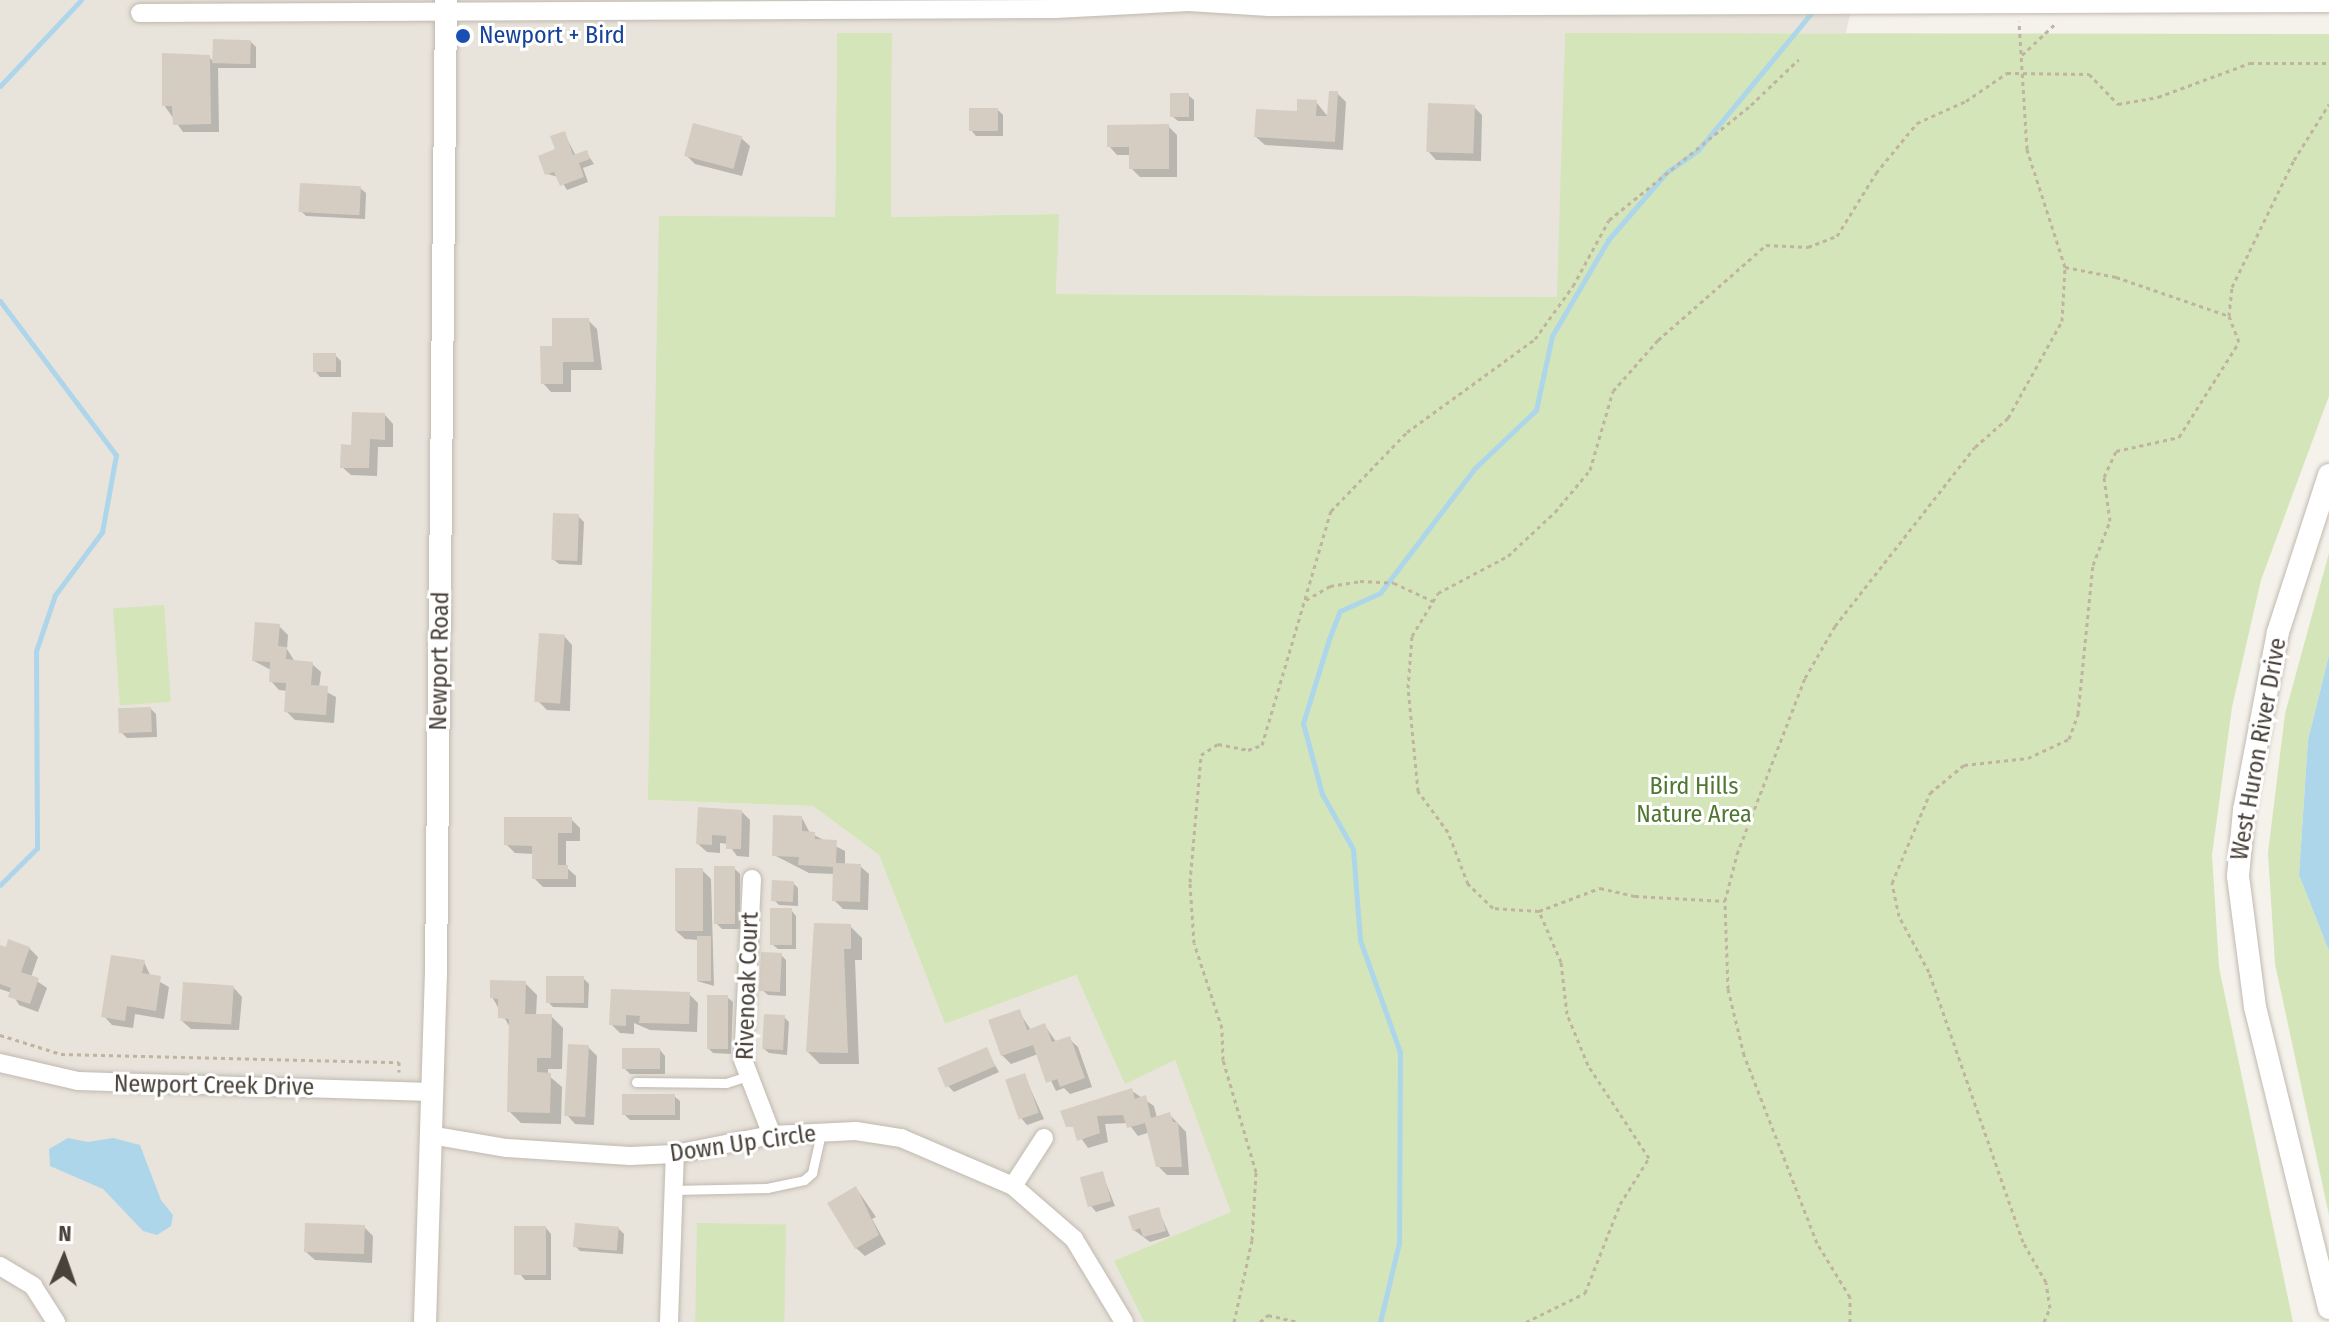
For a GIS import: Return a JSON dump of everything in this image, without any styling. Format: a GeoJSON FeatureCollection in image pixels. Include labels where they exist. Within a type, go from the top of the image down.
{"type":"FeatureCollection","features":[{"type":"Feature","properties":{"kind":"street"},"geometry":{"type":"LineString","coordinates":[[140,13],[448,5],[1055,9],[1189,2],[1269,7],[2329,3]]}},
{"type":"Feature","properties":{"kind":"street","name":"Newport Road"},"geometry":{"type":"LineString","coordinates":[[425,1322],[448,5]]}},
{"type":"Feature","properties":{"kind":"street","name":"West Huron River Drive"},"geometry":{"type":"LineString","coordinates":[[2329,475],[2278,632],[2244,810],[2238,876],[2255,1007],[2329,1308]]}},
{"type":"Feature","properties":{"kind":"street","name":"Rivenoak Court"},"geometry":{"type":"LineString","coordinates":[[752,879],[743,1060],[772,1135]]}},
{"type":"Feature","properties":{"kind":"street","name":"Newport Creek Drive"},"geometry":{"type":"LineString","coordinates":[[0,1063],[78,1081],[431,1092]]}},
{"type":"Feature","properties":{"kind":"street","name":"Down Up Circle"},"geometry":{"type":"LineString","coordinates":[[430,1135],[507,1148],[675,1154],[772,1135],[856,1131],[901,1138],[1013,1186],[1074,1239],[1124,1322]]}},
{"type":"Feature","properties":{"kind":"street"},"geometry":{"type":"LineString","coordinates":[[1013,1186],[1044,1138]]}},
{"type":"Feature","properties":{"kind":"street"},"geometry":{"type":"LineString","coordinates":[[669,1322],[675,1154]]}},
{"type":"Feature","properties":{"kind":"street"},"geometry":{"type":"LineString","coordinates":[[0,1266],[33,1286],[56,1322]]}},
{"type":"Feature","properties":{"kind":"lane"},"geometry":{"type":"LineString","coordinates":[[636,1082],[726,1083],[747,1076]]}},
{"type":"Feature","properties":{"kind":"lane"},"geometry":{"type":"LineString","coordinates":[[673,1190],[767,1188],[804,1180],[812,1173],[821,1133]]}},
{"type":"Feature","properties":{"kind":"path"},"geometry":{"type":"LineString","coordinates":[[2022,55],[2059,20],[2062,5]]}},
{"type":"Feature","properties":{"kind":"path"},"geometry":{"type":"LineString","coordinates":[[1850,1322],[1850,1297],[1817,1243],[1744,1055],[1728,989],[1725,901],[1737,854],[1805,678],[1835,626],[1891,550],[1975,447],[2008,418],[2062,321],[2065,267],[2027,149],[2018,6]]}},
{"type":"Feature","properties":{"kind":"path"},"geometry":{"type":"LineString","coordinates":[[1234,1322],[1252,1240],[1256,1172],[1223,1060],[1222,1028],[1194,943],[1190,882],[1201,755],[1218,744],[1248,750],[1262,745],[1331,511],[1407,432],[1535,339],[1573,286],[1609,220],[1751,105],[1799,59]]}},
{"type":"Feature","properties":{"kind":"path"},"geometry":{"type":"LineString","coordinates":[[1725,901],[1635,896],[1600,888],[1539,911],[1493,908],[1468,884],[1448,832],[1418,791],[1409,675],[1412,636],[1438,593],[1508,556],[1555,512],[1590,470],[1613,391],[1712,287],[1766,245],[1808,247],[1837,236],[1876,173],[1917,123],[1966,101],[2007,73],[2089,74],[2118,104],[2158,97],[2250,63],[2329,63]]}},
{"type":"Feature","properties":{"kind":"path"},"geometry":{"type":"LineString","coordinates":[[2044,1322],[2050,1308],[2046,1282],[2023,1242],[1929,972],[1899,916],[1892,883],[1930,793],[1964,765],[2028,758],[2069,739],[2078,714],[2093,565],[2110,521],[2104,477],[2116,451],[2179,437],[2239,342],[2229,316],[2232,287],[2294,160],[2329,104]]}},
{"type":"Feature","properties":{"kind":"path"},"geometry":{"type":"LineString","coordinates":[[2065,267],[2116,277],[2229,316]]}},
{"type":"Feature","properties":{"kind":"path"},"geometry":{"type":"LineString","coordinates":[[1306,600],[1330,586],[1360,581],[1394,583],[1433,601]]}},
{"type":"Feature","properties":{"kind":"path"},"geometry":{"type":"LineString","coordinates":[[1526,1322],[1585,1293],[1620,1204],[1649,1158],[1588,1065],[1567,1014],[1561,962],[1539,911]]}},
{"type":"Feature","properties":{"kind":"path"},"geometry":{"type":"LineString","coordinates":[[0,1035],[61,1054],[399,1062],[399,1070]]}},
{"type":"Feature","properties":{"kind":"path"},"geometry":{"type":"LineString","coordinates":[[1260,1322],[1268,1315],[1298,1322]]}},
{"type":"Feature","properties":{"kind":"shaded area"},"geometry":{"type":"Polygon","coordinates":[[[0,0],[1853,0],[1846,33],[1565,33],[1558,297],[1056,294],[1058,214],[891,217],[892,33],[837,33],[835,217],[648,800],[813,806],[879,855],[945,1024],[1076,975],[1125,1083],[1175,1060],[1232,1213],[1114,1261],[1144,1322],[0,1322],[0,0]]]}},
{"type":"Feature","properties":{"kind":"green space","name":"Bird Hills Nature Area"},"geometry":{"type":"Polygon","coordinates":[[[837,33],[892,33],[891,217],[1059,214],[1056,294],[1557,297],[1565,33],[2329,34],[2329,396],[2261,580],[2232,707],[2212,855],[2219,967],[2293,1322],[1144,1322],[1114,1261],[1231,1212],[1175,1060],[1125,1084],[1076,975],[945,1024],[879,855],[813,806],[648,800],[659,216],[835,217],[837,33]]]}},
{"type":"Feature","properties":{"kind":"green space"},"geometry":{"type":"Polygon","coordinates":[[[2329,553],[2329,655],[2308,740],[2299,875],[2329,951],[2329,1215],[2275,964],[2268,853],[2285,714],[2329,553]]]}},
{"type":"Feature","properties":{"kind":"green space"},"geometry":{"type":"Polygon","coordinates":[[[164,605],[171,702],[120,705],[113,609],[164,605]]]}},
{"type":"Feature","properties":{"kind":"green space"},"geometry":{"type":"Polygon","coordinates":[[[697,1223],[786,1225],[784,1322],[695,1322],[697,1223]]]}},
{"type":"Feature","properties":{"kind":"water"},"geometry":{"type":"Polygon","coordinates":[[[2329,655],[2329,951],[2299,875],[2308,740],[2329,655]]]}},
{"type":"Feature","properties":{"kind":"water"},"geometry":{"type":"Polygon","coordinates":[[[68,1138],[88,1142],[113,1138],[140,1145],[161,1200],[173,1215],[171,1226],[157,1235],[143,1231],[103,1189],[50,1166],[49,1149],[68,1138]]]}},
{"type":"Feature","properties":{"kind":"building"},"geometry":{"type":"Polygon","coordinates":[[[213,39],[251,40],[250,64],[212,63],[213,39]]]}},
{"type":"Feature","properties":{"kind":"building"},"geometry":{"type":"Polygon","coordinates":[[[162,53],[210,55],[211,124],[173,125],[172,106],[162,106],[162,53]]]}},
{"type":"Feature","properties":{"kind":"building"},"geometry":{"type":"Polygon","coordinates":[[[1329,91],[1338,91],[1335,142],[1254,137],[1256,109],[1297,111],[1297,99],[1317,100],[1316,116],[1327,116],[1329,91]]]}},
{"type":"Feature","properties":{"kind":"building"},"geometry":{"type":"Polygon","coordinates":[[[1170,93],[1189,93],[1189,117],[1170,117],[1170,93]]]}},
{"type":"Feature","properties":{"kind":"building"},"geometry":{"type":"Polygon","coordinates":[[[1428,103],[1475,105],[1473,154],[1426,152],[1428,103]]]}},
{"type":"Feature","properties":{"kind":"building"},"geometry":{"type":"Polygon","coordinates":[[[969,108],[998,108],[998,131],[969,131],[969,108]]]}},
{"type":"Feature","properties":{"kind":"building"},"geometry":{"type":"Polygon","coordinates":[[[693,123],[742,136],[733,169],[684,156],[693,123]]]}},
{"type":"Feature","properties":{"kind":"building"},"geometry":{"type":"Polygon","coordinates":[[[1169,124],[1169,169],[1129,169],[1129,147],[1107,147],[1107,125],[1169,124]]]}},
{"type":"Feature","properties":{"kind":"building"},"geometry":{"type":"Polygon","coordinates":[[[565,131],[573,155],[587,150],[590,159],[579,163],[584,177],[560,186],[554,172],[545,175],[538,156],[555,149],[550,136],[565,131]]]}},
{"type":"Feature","properties":{"kind":"building"},"geometry":{"type":"Polygon","coordinates":[[[300,183],[361,186],[359,215],[298,212],[300,183]]]}},
{"type":"Feature","properties":{"kind":"building"},"geometry":{"type":"Polygon","coordinates":[[[552,318],[589,318],[594,362],[563,362],[563,384],[541,384],[540,346],[552,346],[552,318]]]}},
{"type":"Feature","properties":{"kind":"building"},"geometry":{"type":"Polygon","coordinates":[[[313,353],[336,353],[336,372],[313,372],[313,353]]]}},
{"type":"Feature","properties":{"kind":"building"},"geometry":{"type":"Polygon","coordinates":[[[352,412],[385,413],[385,440],[370,439],[369,468],[340,468],[341,444],[351,445],[352,412]]]}},
{"type":"Feature","properties":{"kind":"building"},"geometry":{"type":"Polygon","coordinates":[[[553,513],[579,514],[577,561],[551,560],[553,513]]]}},
{"type":"Feature","properties":{"kind":"building"},"geometry":{"type":"Polygon","coordinates":[[[255,622],[280,624],[278,646],[287,647],[286,659],[313,662],[311,685],[328,686],[326,715],[284,712],[286,683],[269,682],[270,662],[252,661],[255,622]]]}},
{"type":"Feature","properties":{"kind":"building"},"geometry":{"type":"Polygon","coordinates":[[[539,633],[565,635],[560,704],[534,702],[539,633]]]}},
{"type":"Feature","properties":{"kind":"building"},"geometry":{"type":"Polygon","coordinates":[[[151,707],[152,732],[119,733],[118,708],[151,707]]]}},
{"type":"Feature","properties":{"kind":"building"},"geometry":{"type":"Polygon","coordinates":[[[698,807],[742,810],[741,849],[726,849],[726,836],[712,835],[712,845],[696,844],[698,807]]]}},
{"type":"Feature","properties":{"kind":"building"},"geometry":{"type":"Polygon","coordinates":[[[773,815],[802,816],[802,831],[815,832],[815,839],[837,840],[836,863],[861,864],[860,902],[832,901],[833,867],[798,865],[799,857],[772,856],[773,815]]]}},
{"type":"Feature","properties":{"kind":"building"},"geometry":{"type":"Polygon","coordinates":[[[504,817],[572,817],[572,833],[558,833],[558,865],[568,865],[568,879],[532,879],[532,846],[504,845],[504,817]]]}},
{"type":"Feature","properties":{"kind":"building"},"geometry":{"type":"Polygon","coordinates":[[[714,866],[735,866],[735,924],[714,924],[714,866]]]}},
{"type":"Feature","properties":{"kind":"building"},"geometry":{"type":"Polygon","coordinates":[[[675,868],[703,868],[703,931],[675,931],[675,868]]]}},
{"type":"Feature","properties":{"kind":"building"},"geometry":{"type":"Polygon","coordinates":[[[772,880],[794,881],[793,902],[771,901],[772,880]]]}},
{"type":"Feature","properties":{"kind":"building"},"geometry":{"type":"Polygon","coordinates":[[[770,908],[792,908],[792,945],[770,945],[770,908]]]}},
{"type":"Feature","properties":{"kind":"building"},"geometry":{"type":"Polygon","coordinates":[[[814,923],[851,924],[851,949],[844,949],[848,1053],[806,1052],[814,923]]]}},
{"type":"Feature","properties":{"kind":"building"},"geometry":{"type":"Polygon","coordinates":[[[697,936],[711,936],[711,981],[697,981],[697,936]]]}},
{"type":"Feature","properties":{"kind":"building"},"geometry":{"type":"Polygon","coordinates":[[[8,939],[30,947],[21,972],[39,978],[30,1004],[8,997],[11,988],[0,984],[0,945],[6,947],[8,939]]]}},
{"type":"Feature","properties":{"kind":"building"},"geometry":{"type":"Polygon","coordinates":[[[761,952],[782,953],[780,992],[759,991],[761,952]]]}},
{"type":"Feature","properties":{"kind":"building"},"geometry":{"type":"Polygon","coordinates":[[[111,955],[145,960],[142,973],[161,976],[156,1011],[127,1006],[125,1021],[101,1017],[111,955]]]}},
{"type":"Feature","properties":{"kind":"building"},"geometry":{"type":"Polygon","coordinates":[[[546,976],[584,976],[584,1003],[546,1003],[546,976]]]}},
{"type":"Feature","properties":{"kind":"building"},"geometry":{"type":"Polygon","coordinates":[[[490,980],[526,981],[525,1014],[552,1014],[551,1058],[537,1058],[537,1072],[551,1073],[550,1113],[507,1112],[509,1019],[498,1018],[498,999],[490,998],[490,980]]]}},
{"type":"Feature","properties":{"kind":"building"},"geometry":{"type":"Polygon","coordinates":[[[183,982],[234,986],[231,1024],[180,1021],[183,982]]]}},
{"type":"Feature","properties":{"kind":"building"},"geometry":{"type":"Polygon","coordinates":[[[611,989],[690,992],[689,1024],[639,1023],[640,1016],[626,1015],[626,1026],[609,1025],[611,989]]]}},
{"type":"Feature","properties":{"kind":"building"},"geometry":{"type":"Polygon","coordinates":[[[707,995],[728,995],[728,1049],[707,1049],[707,995]]]}},
{"type":"Feature","properties":{"kind":"building"},"geometry":{"type":"Polygon","coordinates":[[[1020,1009],[1027,1030],[1045,1023],[1052,1042],[1070,1036],[1085,1078],[1060,1087],[1057,1079],[1046,1083],[1033,1045],[1001,1056],[988,1020],[1020,1009]]]}},
{"type":"Feature","properties":{"kind":"building"},"geometry":{"type":"Polygon","coordinates":[[[764,1014],[785,1015],[783,1050],[762,1049],[764,1014]]]}},
{"type":"Feature","properties":{"kind":"building"},"geometry":{"type":"Polygon","coordinates":[[[568,1044],[589,1045],[585,1117],[564,1116],[568,1044]]]}},
{"type":"Feature","properties":{"kind":"building"},"geometry":{"type":"Polygon","coordinates":[[[987,1047],[995,1066],[945,1087],[937,1068],[987,1047]]]}},
{"type":"Feature","properties":{"kind":"building"},"geometry":{"type":"Polygon","coordinates":[[[622,1048],[660,1048],[660,1069],[622,1069],[622,1048]]]}},
{"type":"Feature","properties":{"kind":"building"},"geometry":{"type":"Polygon","coordinates":[[[1025,1073],[1039,1113],[1019,1120],[1005,1080],[1025,1073]]]}},
{"type":"Feature","properties":{"kind":"building"},"geometry":{"type":"Polygon","coordinates":[[[1132,1088],[1135,1099],[1146,1095],[1151,1118],[1170,1112],[1173,1122],[1178,1122],[1182,1167],[1156,1167],[1145,1123],[1127,1128],[1123,1115],[1097,1116],[1100,1133],[1077,1141],[1073,1127],[1066,1127],[1060,1111],[1132,1088]]]}},
{"type":"Feature","properties":{"kind":"building"},"geometry":{"type":"Polygon","coordinates":[[[622,1094],[675,1094],[675,1115],[622,1115],[622,1094]]]}},
{"type":"Feature","properties":{"kind":"building"},"geometry":{"type":"Polygon","coordinates":[[[1103,1171],[1111,1201],[1088,1207],[1080,1177],[1103,1171]]]}},
{"type":"Feature","properties":{"kind":"building"},"geometry":{"type":"Polygon","coordinates":[[[856,1186],[879,1235],[855,1249],[827,1203],[856,1186]]]}},
{"type":"Feature","properties":{"kind":"building"},"geometry":{"type":"Polygon","coordinates":[[[1159,1207],[1166,1231],[1143,1237],[1140,1228],[1133,1231],[1128,1216],[1159,1207]]]}},
{"type":"Feature","properties":{"kind":"building"},"geometry":{"type":"Polygon","coordinates":[[[305,1223],[365,1225],[364,1254],[304,1252],[305,1223]]]}},
{"type":"Feature","properties":{"kind":"building"},"geometry":{"type":"Polygon","coordinates":[[[575,1223],[619,1227],[617,1251],[573,1247],[575,1223]]]}},
{"type":"Feature","properties":{"kind":"building"},"geometry":{"type":"Polygon","coordinates":[[[514,1226],[546,1226],[546,1275],[514,1275],[514,1226]]]}},
{"type":"Feature","properties":{"kind":"waterway"},"geometry":{"type":"LineString","coordinates":[[0,86],[81,0]]}},
{"type":"Feature","properties":{"kind":"waterway"},"geometry":{"type":"LineString","coordinates":[[1380,1322],[1399,1243],[1400,1052],[1360,940],[1353,849],[1322,794],[1303,723],[1329,639],[1340,611],[1380,593],[1475,468],[1536,410],[1552,336],[1608,240],[1667,172],[1698,150],[1814,10]]}},
{"type":"Feature","properties":{"kind":"waterway"},"geometry":{"type":"LineString","coordinates":[[0,301],[116,455],[102,532],[55,595],[36,651],[37,848],[0,885]]}},
{"type":"Feature","properties":{"kind":"place","name":"Newport + Bird"},"geometry":{"type":"Point","coordinates":[463,36]}}]}
